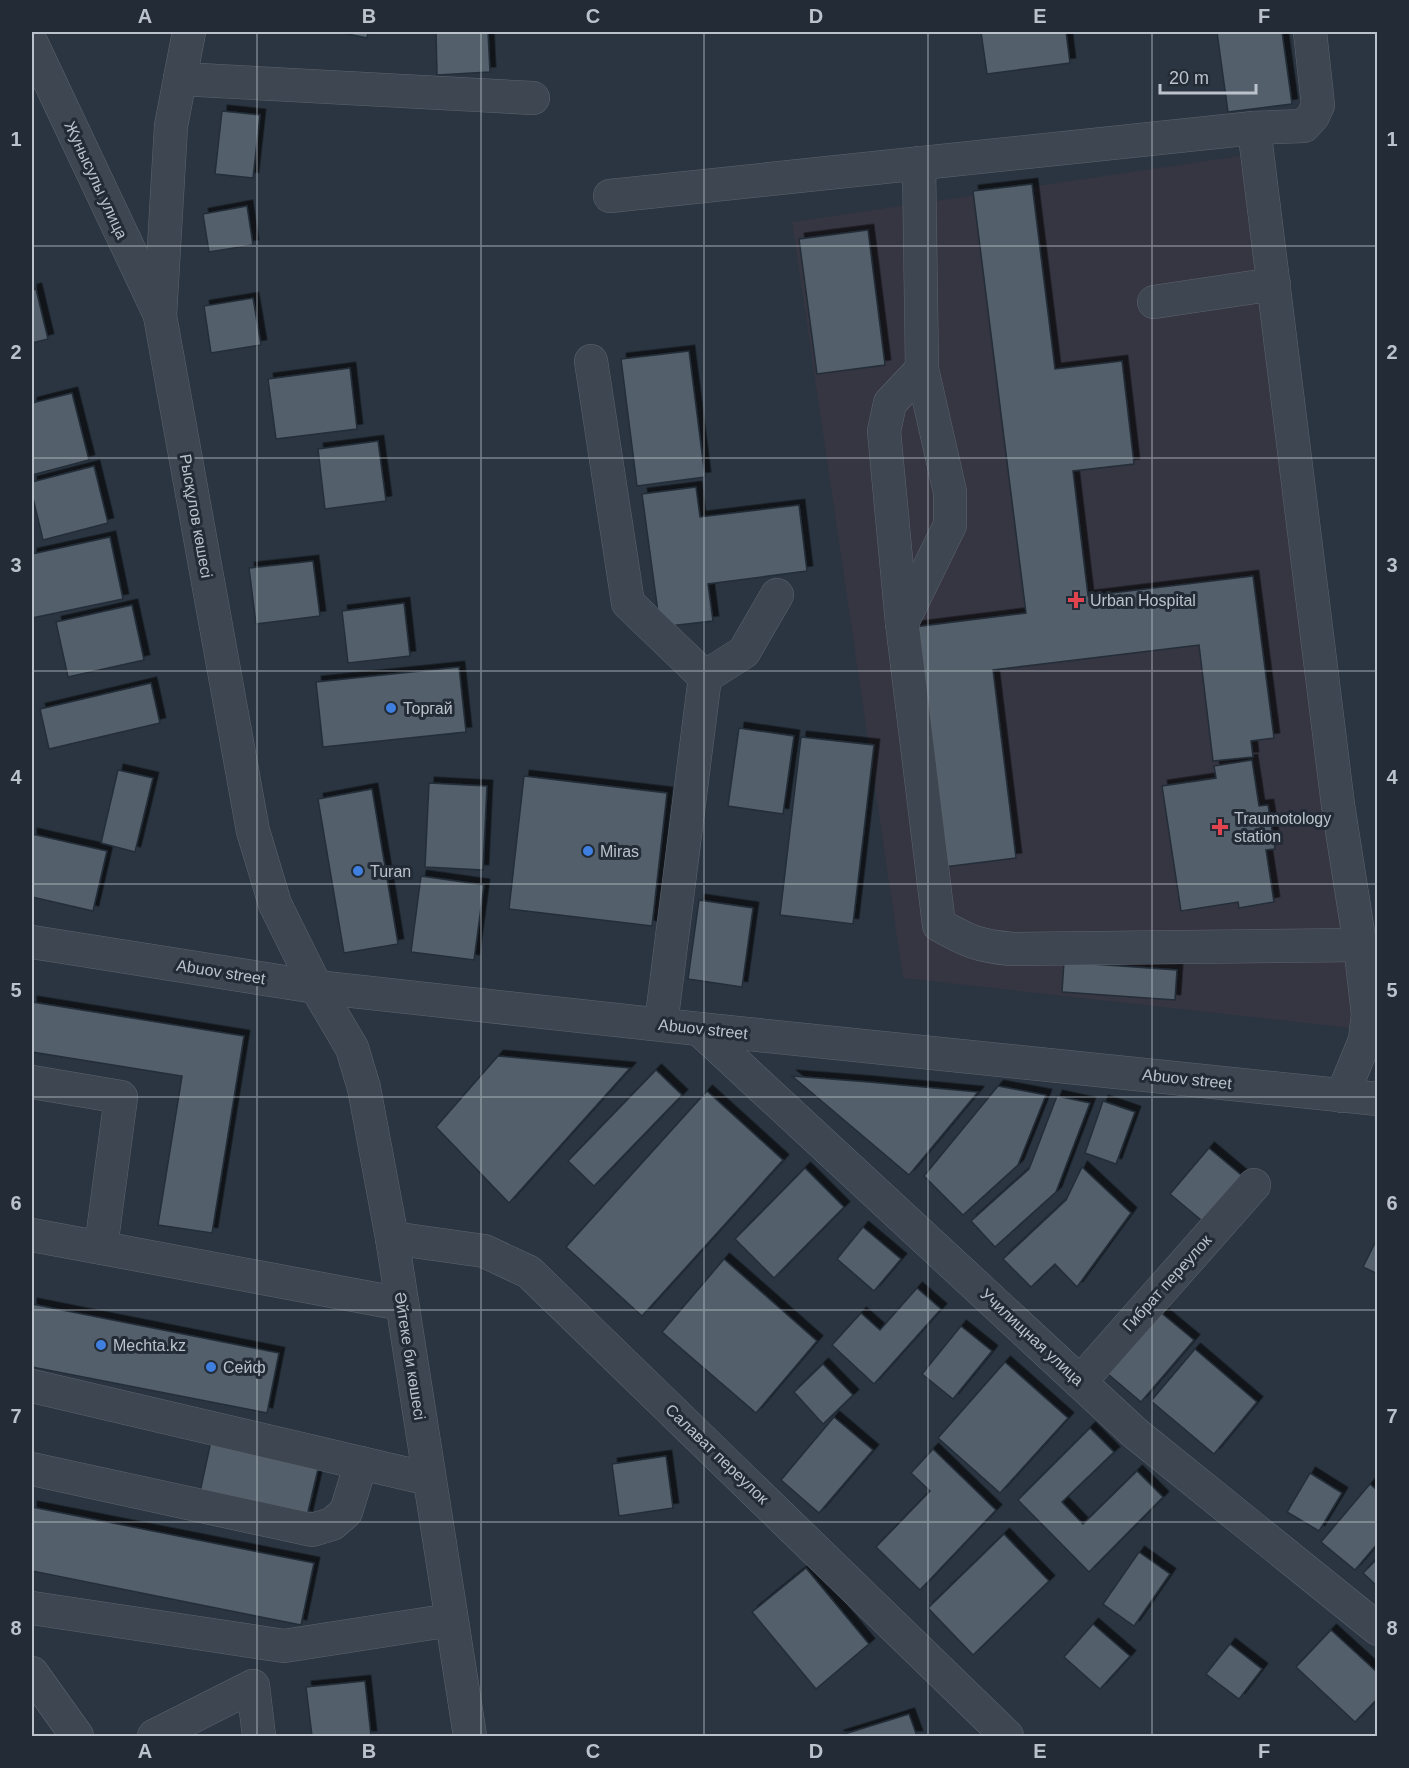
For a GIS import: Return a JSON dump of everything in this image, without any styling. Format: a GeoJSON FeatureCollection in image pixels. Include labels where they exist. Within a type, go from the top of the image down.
{"type":"FeatureCollection","features":[{"type":"Feature","properties":{"kind":"street","name":"Рысқұлов көшесі"},"geometry":{"type":"LineString","coordinates":[[193,32],[180,79],[171,126],[160,316],[253,831],[275,904],[316,987]]}},
{"type":"Feature","properties":{"kind":"street"},"geometry":{"type":"LineString","coordinates":[[610,196],[1254,128],[1304,126],[1313,116],[1318,105],[1310,32]]}},
{"type":"Feature","properties":{"kind":"street","name":"Жунысулы улица"},"geometry":{"type":"LineString","coordinates":[[32,44],[160,316]]}},
{"type":"Feature","properties":{"kind":"street"},"geometry":{"type":"LineString","coordinates":[[180,79],[533,98]]}},
{"type":"Feature","properties":{"kind":"street"},"geometry":{"type":"LineString","coordinates":[[1254,128],[1338,805],[1360,945],[1368,1014],[1365,1040],[1365,1091]]}},
{"type":"Feature","properties":{"kind":"street"},"geometry":{"type":"LineString","coordinates":[[902,623],[950,525],[950,492],[922,369],[919,163]]}},
{"type":"Feature","properties":{"kind":"street"},"geometry":{"type":"LineString","coordinates":[[1154,302],[1274,284]]}},
{"type":"Feature","properties":{"kind":"street"},"geometry":{"type":"LineString","coordinates":[[591,361],[628,603],[705,677]]}},
{"type":"Feature","properties":{"kind":"street"},"geometry":{"type":"LineString","coordinates":[[922,369],[890,403],[884,431],[902,623],[939,925],[964,939],[984,946],[1012,948],[1360,945]]}},
{"type":"Feature","properties":{"kind":"street"},"geometry":{"type":"LineString","coordinates":[[705,677],[744,652],[777,596]]}},
{"type":"Feature","properties":{"kind":"street"},"geometry":{"type":"LineString","coordinates":[[662,1024],[705,677]]}},
{"type":"Feature","properties":{"kind":"street","name":"Abuov street"},"geometry":{"type":"LineString","coordinates":[[32,942],[316,987],[699,1029],[1365,1091]]}},
{"type":"Feature","properties":{"kind":"street","name":"Әйтеке би көшесі"},"geometry":{"type":"LineString","coordinates":[[316,987],[352,1048],[361,1078],[392,1238],[470,1737]]}},
{"type":"Feature","properties":{"kind":"street","name":"Училищная улица"},"geometry":{"type":"LineString","coordinates":[[699,1029],[1135,1433],[1377,1629]]}},
{"type":"Feature","properties":{"kind":"street"},"geometry":{"type":"LineString","coordinates":[[32,1082],[121,1097],[101,1247]]}},
{"type":"Feature","properties":{"kind":"street","name":"Гибрат переулок"},"geometry":{"type":"LineString","coordinates":[[1080,1382],[1254,1185]]}},
{"type":"Feature","properties":{"kind":"street"},"geometry":{"type":"LineString","coordinates":[[32,1235],[402,1304]]}},
{"type":"Feature","properties":{"kind":"street","name":"Салават переулок"},"geometry":{"type":"LineString","coordinates":[[392,1238],[484,1251],[530,1272],[1007,1737]]}},
{"type":"Feature","properties":{"kind":"street"},"geometry":{"type":"LineString","coordinates":[[32,1386],[429,1479]]}},
{"type":"Feature","properties":{"kind":"street"},"geometry":{"type":"LineString","coordinates":[[32,1469],[312,1530],[332,1524],[346,1512],[361,1463]]}},
{"type":"Feature","properties":{"kind":"street"},"geometry":{"type":"LineString","coordinates":[[32,1608],[284,1646],[451,1620]]}},
{"type":"Feature","properties":{"kind":"street"},"geometry":{"type":"LineString","coordinates":[[246,1640],[259,1737]]}},
{"type":"Feature","properties":{"kind":"street"},"geometry":{"type":"LineString","coordinates":[[32,1673],[77,1737]]}},
{"type":"Feature","properties":{"kind":"street"},"geometry":{"type":"LineString","coordinates":[[154,1737],[253,1686]]}},
{"type":"Feature","properties":{"kind":"shaded area","name":"Urban Hospital"},"geometry":{"type":"Polygon","coordinates":[[[1240,156],[1368,1030],[903,978],[792,222],[1240,156]]]}},
{"type":"Feature","properties":{"kind":"building"},"geometry":{"type":"Polygon","coordinates":[[[338,32],[368,32],[367,38],[338,32]]]}},
{"type":"Feature","properties":{"kind":"building"},"geometry":{"type":"Polygon","coordinates":[[[436,32],[488,32],[490,72],[437,75],[436,32]]]}},
{"type":"Feature","properties":{"kind":"building"},"geometry":{"type":"Polygon","coordinates":[[[981,32],[1066,32],[1070,63],[987,74],[981,32]]]}},
{"type":"Feature","properties":{"kind":"building"},"geometry":{"type":"Polygon","coordinates":[[[1217,32],[1282,32],[1292,104],[1228,112],[1217,32]]]}},
{"type":"Feature","properties":{"kind":"building"},"geometry":{"type":"Polygon","coordinates":[[[222,111],[260,115],[253,178],[215,174],[222,111]]]}},
{"type":"Feature","properties":{"kind":"building"},"geometry":{"type":"Polygon","coordinates":[[[1032,184],[1055,369],[1122,361],[1134,464],[1073,471],[1088,596],[1253,576],[1274,738],[1251,741],[1253,757],[1213,761],[1199,645],[993,670],[1016,858],[936,868],[906,628],[1026,613],[973,191],[1032,184]]]}},
{"type":"Feature","properties":{"kind":"building"},"geometry":{"type":"Polygon","coordinates":[[[247,206],[253,245],[209,252],[203,214],[247,206]]]}},
{"type":"Feature","properties":{"kind":"building"},"geometry":{"type":"Polygon","coordinates":[[[868,230],[885,365],[817,374],[799,239],[868,230]]]}},
{"type":"Feature","properties":{"kind":"building"},"geometry":{"type":"Polygon","coordinates":[[[36,289],[48,339],[32,343],[32,290],[36,289]]]}},
{"type":"Feature","properties":{"kind":"building"},"geometry":{"type":"Polygon","coordinates":[[[253,298],[261,345],[211,353],[204,306],[253,298]]]}},
{"type":"Feature","properties":{"kind":"building"},"geometry":{"type":"Polygon","coordinates":[[[689,351],[705,477],[637,486],[621,359],[689,351]]]}},
{"type":"Feature","properties":{"kind":"building"},"geometry":{"type":"Polygon","coordinates":[[[350,368],[357,429],[276,439],[268,379],[350,368]]]}},
{"type":"Feature","properties":{"kind":"building"},"geometry":{"type":"Polygon","coordinates":[[[72,393],[89,460],[32,475],[32,403],[72,393]]]}},
{"type":"Feature","properties":{"kind":"building"},"geometry":{"type":"Polygon","coordinates":[[[378,441],[386,501],[325,509],[318,449],[378,441]]]}},
{"type":"Feature","properties":{"kind":"building"},"geometry":{"type":"Polygon","coordinates":[[[94,466],[108,523],[43,540],[32,494],[32,482],[94,466]]]}},
{"type":"Feature","properties":{"kind":"building"},"geometry":{"type":"Polygon","coordinates":[[[696,487],[700,517],[799,505],[807,571],[708,584],[713,621],[660,627],[642,494],[696,487]]]}},
{"type":"Feature","properties":{"kind":"building"},"geometry":{"type":"Polygon","coordinates":[[[110,537],[123,599],[32,618],[32,554],[110,537]]]}},
{"type":"Feature","properties":{"kind":"building"},"geometry":{"type":"Polygon","coordinates":[[[313,561],[320,616],[256,624],[249,568],[313,561]]]}},
{"type":"Feature","properties":{"kind":"building"},"geometry":{"type":"Polygon","coordinates":[[[404,603],[410,656],[348,663],[342,611],[404,603]]]}},
{"type":"Feature","properties":{"kind":"building"},"geometry":{"type":"Polygon","coordinates":[[[132,605],[144,660],[68,677],[56,622],[132,605]]]}},
{"type":"Feature","properties":{"kind":"building"},"geometry":{"type":"Polygon","coordinates":[[[459,667],[466,732],[323,747],[316,682],[459,667]]]}},
{"type":"Feature","properties":{"kind":"building"},"geometry":{"type":"Polygon","coordinates":[[[151,683],[160,723],[49,749],[40,709],[151,683]]]}},
{"type":"Feature","properties":{"kind":"building"},"geometry":{"type":"Polygon","coordinates":[[[739,728],[794,736],[783,814],[728,806],[739,728]]]}},
{"type":"Feature","properties":{"kind":"building"},"geometry":{"type":"Polygon","coordinates":[[[801,737],[874,745],[853,924],[780,915],[801,737]]]}},
{"type":"Feature","properties":{"kind":"building","name":"Traumotology station"},"geometry":{"type":"Polygon","coordinates":[[[1252,760],[1259,806],[1268,805],[1275,849],[1266,850],[1274,902],[1239,908],[1238,902],[1181,911],[1162,786],[1216,778],[1214,766],[1252,760]]]}},
{"type":"Feature","properties":{"kind":"building"},"geometry":{"type":"Polygon","coordinates":[[[118,770],[153,778],[135,852],[101,843],[118,770]]]}},
{"type":"Feature","properties":{"kind":"building","name":"Miras"},"geometry":{"type":"Polygon","coordinates":[[[524,776],[667,793],[652,926],[509,909],[524,776]]]}},
{"type":"Feature","properties":{"kind":"building"},"geometry":{"type":"Polygon","coordinates":[[[429,783],[487,786],[483,870],[425,867],[429,783]]]}},
{"type":"Feature","properties":{"kind":"building","name":"Turan"},"geometry":{"type":"Polygon","coordinates":[[[372,789],[398,944],[344,953],[318,799],[372,789]]]}},
{"type":"Feature","properties":{"kind":"building"},"geometry":{"type":"Polygon","coordinates":[[[32,834],[107,851],[93,911],[32,897],[32,834]]]}},
{"type":"Feature","properties":{"kind":"building"},"geometry":{"type":"Polygon","coordinates":[[[421,876],[484,885],[474,960],[411,952],[421,876]]]}},
{"type":"Feature","properties":{"kind":"building"},"geometry":{"type":"Polygon","coordinates":[[[699,900],[753,908],[742,987],[688,979],[699,900]]]}},
{"type":"Feature","properties":{"kind":"building"},"geometry":{"type":"Polygon","coordinates":[[[1064,962],[1177,970],[1175,1000],[1062,992],[1064,962]]]}},
{"type":"Feature","properties":{"kind":"building"},"geometry":{"type":"Polygon","coordinates":[[[32,1002],[244,1036],[212,1233],[158,1225],[182,1076],[32,1052],[32,1002]]]}},
{"type":"Feature","properties":{"kind":"building"},"geometry":{"type":"Polygon","coordinates":[[[498,1056],[630,1068],[509,1203],[436,1127],[498,1056]]]}},
{"type":"Feature","properties":{"kind":"building"},"geometry":{"type":"Polygon","coordinates":[[[656,1070],[682,1095],[594,1186],[568,1161],[656,1070]]]}},
{"type":"Feature","properties":{"kind":"building"},"geometry":{"type":"Polygon","coordinates":[[[792,1076],[869,1082],[978,1092],[909,1175],[792,1076]]]}},
{"type":"Feature","properties":{"kind":"building"},"geometry":{"type":"Polygon","coordinates":[[[998,1086],[1046,1095],[1018,1165],[963,1215],[924,1176],[998,1086]]]}},
{"type":"Feature","properties":{"kind":"building"},"geometry":{"type":"Polygon","coordinates":[[[707,1091],[783,1160],[642,1316],[566,1247],[707,1091]]]}},
{"type":"Feature","properties":{"kind":"building"},"geometry":{"type":"Polygon","coordinates":[[[1057,1096],[1090,1103],[1056,1192],[995,1247],[971,1221],[1029,1169],[1057,1096]]]}},
{"type":"Feature","properties":{"kind":"building"},"geometry":{"type":"Polygon","coordinates":[[[1103,1101],[1135,1112],[1116,1164],[1085,1153],[1103,1101]]]}},
{"type":"Feature","properties":{"kind":"building"},"geometry":{"type":"Polygon","coordinates":[[[1209,1148],[1246,1179],[1207,1225],[1170,1194],[1209,1148]]]}},
{"type":"Feature","properties":{"kind":"building"},"geometry":{"type":"Polygon","coordinates":[[[1082,1167],[1131,1213],[1077,1287],[1055,1264],[1031,1287],[1003,1259],[1066,1200],[1082,1167]]]}},
{"type":"Feature","properties":{"kind":"building"},"geometry":{"type":"Polygon","coordinates":[[[805,1168],[844,1207],[774,1278],[735,1239],[805,1168]]]}},
{"type":"Feature","properties":{"kind":"building"},"geometry":{"type":"Polygon","coordinates":[[[863,1227],[901,1259],[874,1291],[837,1259],[863,1227]]]}},
{"type":"Feature","properties":{"kind":"building"},"geometry":{"type":"Polygon","coordinates":[[[1378,1237],[1378,1274],[1363,1267],[1378,1237]]]}},
{"type":"Feature","properties":{"kind":"building"},"geometry":{"type":"Polygon","coordinates":[[[724,1259],[817,1341],[756,1413],[662,1332],[724,1259]]]}},
{"type":"Feature","properties":{"kind":"building"},"geometry":{"type":"Polygon","coordinates":[[[917,1288],[941,1309],[874,1384],[832,1345],[861,1313],[880,1330],[917,1288]]]}},
{"type":"Feature","properties":{"kind":"building"},"geometry":{"type":"Polygon","coordinates":[[[32,1304],[279,1353],[267,1413],[32,1367],[32,1304]]]}},
{"type":"Feature","properties":{"kind":"building"},"geometry":{"type":"Polygon","coordinates":[[[1159,1311],[1194,1340],[1141,1402],[1108,1374],[1159,1311]]]}},
{"type":"Feature","properties":{"kind":"building"},"geometry":{"type":"Polygon","coordinates":[[[961,1326],[992,1351],[953,1399],[922,1374],[961,1326]]]}},
{"type":"Feature","properties":{"kind":"building"},"geometry":{"type":"Polygon","coordinates":[[[1195,1349],[1257,1402],[1214,1454],[1151,1401],[1195,1349]]]}},
{"type":"Feature","properties":{"kind":"building"},"geometry":{"type":"Polygon","coordinates":[[[1005,1362],[1068,1418],[1000,1493],[938,1438],[1005,1362]]]}},
{"type":"Feature","properties":{"kind":"building"},"geometry":{"type":"Polygon","coordinates":[[[823,1364],[853,1395],[823,1424],[794,1392],[823,1364]]]}},
{"type":"Feature","properties":{"kind":"building"},"geometry":{"type":"Polygon","coordinates":[[[834,1417],[873,1450],[819,1513],[781,1480],[834,1417]]]}},
{"type":"Feature","properties":{"kind":"building"},"geometry":{"type":"Polygon","coordinates":[[[1090,1428],[1114,1452],[1062,1502],[1083,1524],[1137,1471],[1163,1497],[1089,1572],[1018,1500],[1090,1428]]]}},
{"type":"Feature","properties":{"kind":"building"},"geometry":{"type":"Polygon","coordinates":[[[211,1441],[319,1465],[307,1516],[200,1492],[211,1441]]]}},
{"type":"Feature","properties":{"kind":"building"},"geometry":{"type":"Polygon","coordinates":[[[933,1449],[996,1510],[920,1590],[876,1547],[930,1491],[911,1473],[933,1449]]]}},
{"type":"Feature","properties":{"kind":"building"},"geometry":{"type":"Polygon","coordinates":[[[666,1456],[673,1508],[619,1516],[612,1464],[666,1456]]]}},
{"type":"Feature","properties":{"kind":"building"},"geometry":{"type":"Polygon","coordinates":[[[1310,1473],[1342,1493],[1319,1531],[1287,1512],[1310,1473]]]}},
{"type":"Feature","properties":{"kind":"building"},"geometry":{"type":"Polygon","coordinates":[[[1370,1484],[1378,1491],[1378,1543],[1355,1570],[1321,1542],[1370,1484]]]}},
{"type":"Feature","properties":{"kind":"building"},"geometry":{"type":"Polygon","coordinates":[[[32,1507],[314,1563],[301,1625],[32,1571],[32,1507]]]}},
{"type":"Feature","properties":{"kind":"building"},"geometry":{"type":"Polygon","coordinates":[[[1004,1534],[1049,1581],[973,1655],[928,1608],[1004,1534]]]}},
{"type":"Feature","properties":{"kind":"building"},"geometry":{"type":"Polygon","coordinates":[[[1139,1552],[1170,1574],[1134,1626],[1103,1604],[1139,1552]]]}},
{"type":"Feature","properties":{"kind":"building"},"geometry":{"type":"Polygon","coordinates":[[[1378,1558],[1378,1587],[1363,1573],[1378,1558]]]}},
{"type":"Feature","properties":{"kind":"building"},"geometry":{"type":"Polygon","coordinates":[[[806,1568],[869,1644],[816,1689],[752,1612],[806,1568]]]}},
{"type":"Feature","properties":{"kind":"building"},"geometry":{"type":"Polygon","coordinates":[[[1093,1624],[1130,1656],[1100,1689],[1064,1657],[1093,1624]]]}},
{"type":"Feature","properties":{"kind":"building"},"geometry":{"type":"Polygon","coordinates":[[[1331,1630],[1378,1673],[1378,1698],[1355,1722],[1296,1667],[1331,1630]]]}},
{"type":"Feature","properties":{"kind":"building"},"geometry":{"type":"Polygon","coordinates":[[[1230,1644],[1262,1669],[1239,1699],[1206,1674],[1230,1644]]]}},
{"type":"Feature","properties":{"kind":"building"},"geometry":{"type":"Polygon","coordinates":[[[365,1681],[371,1736],[312,1736],[306,1687],[365,1681]]]}},
{"type":"Feature","properties":{"kind":"building"},"geometry":{"type":"Polygon","coordinates":[[[909,1714],[917,1736],[838,1736],[909,1714]]]}},
{"type":"Feature","properties":{"kind":"place","name":"Urban Hospital"},"geometry":{"type":"Point","coordinates":[1076,600]}},
{"type":"Feature","properties":{"kind":"place","name":"Торгай"},"geometry":{"type":"Point","coordinates":[391,708]}},
{"type":"Feature","properties":{"kind":"place","name":"Traumotology station"},"geometry":{"type":"Point","coordinates":[1220,827]}},
{"type":"Feature","properties":{"kind":"place","name":"Miras"},"geometry":{"type":"Point","coordinates":[588,851]}},
{"type":"Feature","properties":{"kind":"place","name":"Turan"},"geometry":{"type":"Point","coordinates":[358,871]}},
{"type":"Feature","properties":{"kind":"place","name":"Mechta.kz"},"geometry":{"type":"Point","coordinates":[101,1345]}},
{"type":"Feature","properties":{"kind":"place","name":"Сейф"},"geometry":{"type":"Point","coordinates":[211,1367]}}]}
